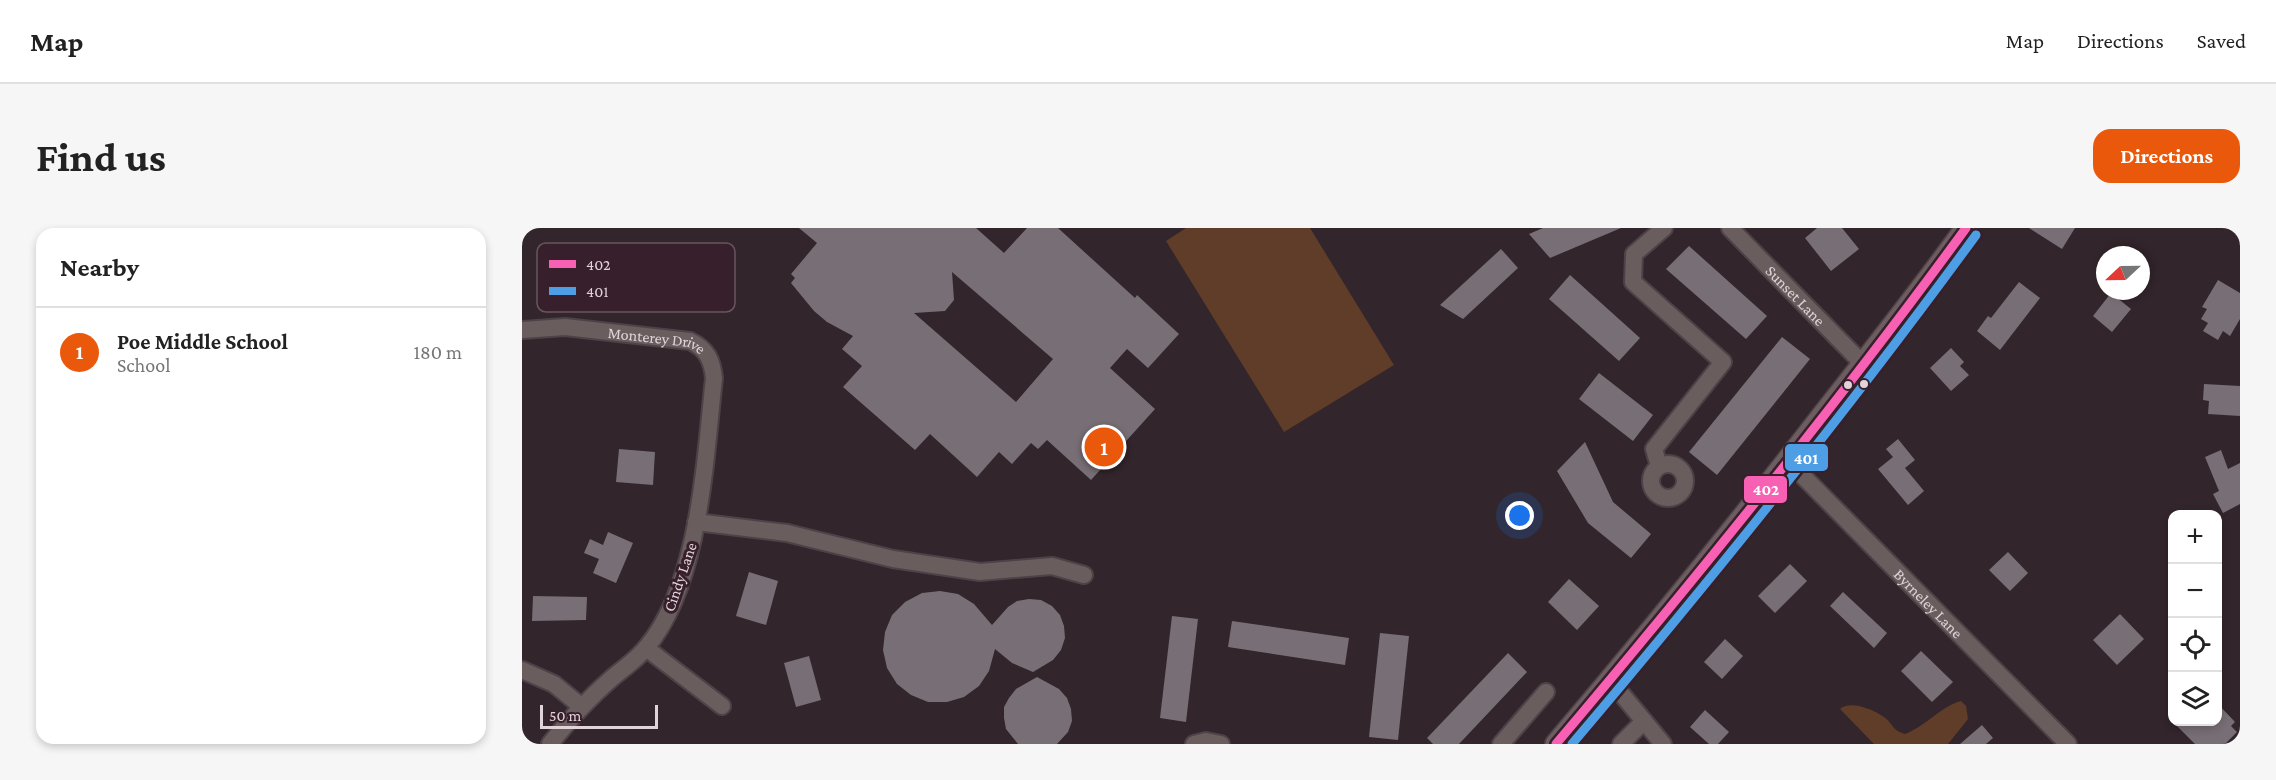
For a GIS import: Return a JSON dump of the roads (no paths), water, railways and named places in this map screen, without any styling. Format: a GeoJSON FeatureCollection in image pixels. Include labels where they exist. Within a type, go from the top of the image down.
{"type":"FeatureCollection","features":[{"type":"Feature","properties":{"kind":"main road"},"geometry":{"type":"LineString","coordinates":[[1556,744],[1650,634],[1788,461],[1921,290],[1966,228]]}},
{"type":"Feature","properties":{"kind":"street"},"geometry":{"type":"LineString","coordinates":[[1659,466],[1654,449],[1723,362],[1633,282],[1634,254],[1664,228]]}},
{"type":"Feature","properties":{"kind":"street","name":"Sunset Lane"},"geometry":{"type":"LineString","coordinates":[[1730,228],[1863,364]]}},
{"type":"Feature","properties":{"kind":"street","name":"Monterey Drive"},"geometry":{"type":"LineString","coordinates":[[522,330],[565,327],[690,341],[700,345],[713,366],[714,378],[703,471]]}},
{"type":"Feature","properties":{"kind":"street","name":"Byrneley Lane"},"geometry":{"type":"LineString","coordinates":[[1788,461],[2068,744]]}},
{"type":"Feature","properties":{"kind":"street","name":"Cindy Lane"},"geometry":{"type":"LineString","coordinates":[[550,744],[582,707],[646,648],[661,628],[683,578],[696,522],[703,471]]}},
{"type":"Feature","properties":{"kind":"street"},"geometry":{"type":"LineString","coordinates":[[696,522],[787,533],[893,559],[980,572],[1052,566],[1084,575]]}},
{"type":"Feature","properties":{"kind":"street"},"geometry":{"type":"LineString","coordinates":[[646,648],[722,706]]}},
{"type":"Feature","properties":{"kind":"street"},"geometry":{"type":"LineString","coordinates":[[522,670],[554,684],[582,707]]}},
{"type":"Feature","properties":{"kind":"street"},"geometry":{"type":"LineString","coordinates":[[1610,680],[1663,744]]}},
{"type":"Feature","properties":{"kind":"street"},"geometry":{"type":"LineString","coordinates":[[1501,744],[1546,692]]}},
{"type":"Feature","properties":{"kind":"street"},"geometry":{"type":"LineString","coordinates":[[1621,744],[1644,721]]}},
{"type":"Feature","properties":{"kind":"street"},"geometry":{"type":"LineString","coordinates":[[1194,744],[1206,741],[1221,744]]}},
{"type":"Feature","properties":{"kind":"place","name":"Poe Middle School"},"geometry":{"type":"Point","coordinates":[1104,447]}}]}
